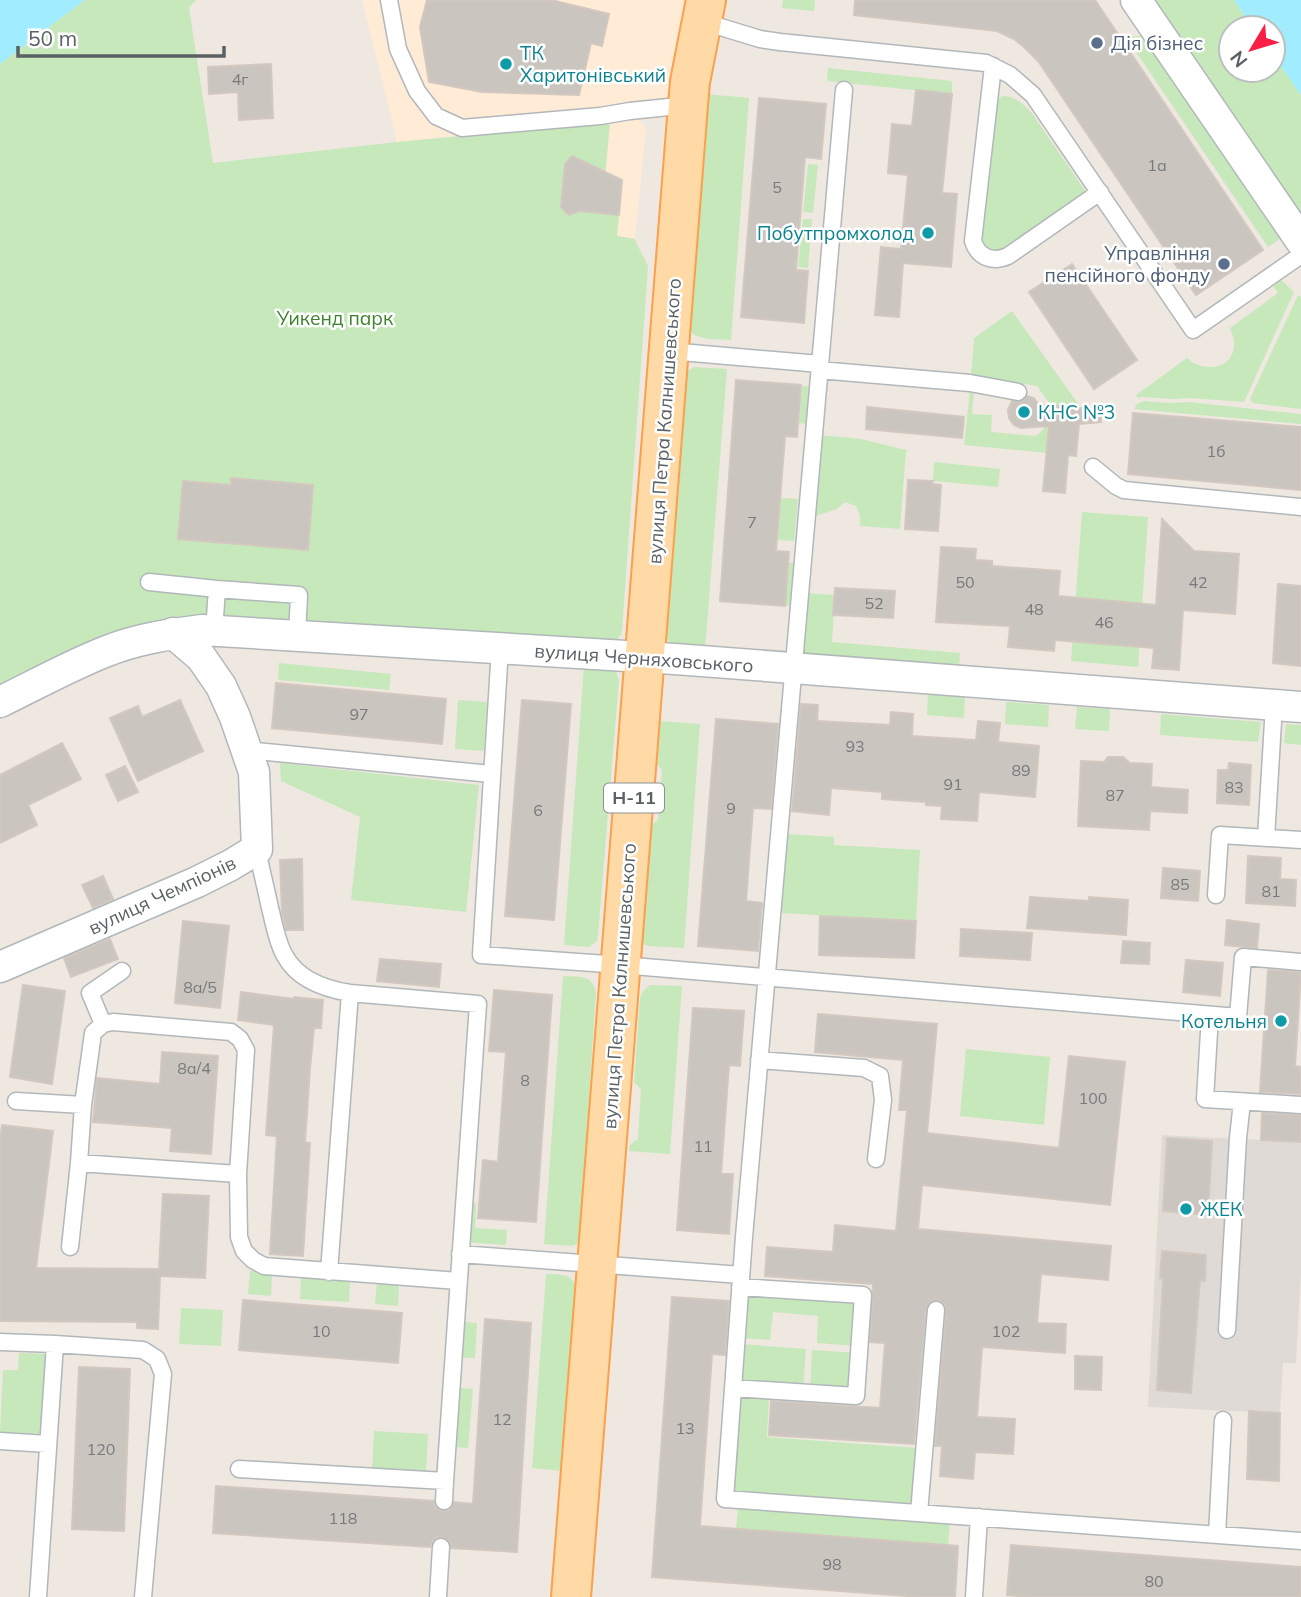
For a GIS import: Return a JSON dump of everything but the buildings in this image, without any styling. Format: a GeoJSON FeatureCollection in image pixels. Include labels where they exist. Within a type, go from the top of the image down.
{"type":"FeatureCollection","features":[{"type":"Feature","properties":{"kind":"main road","name":"вулиця Петра Калнишевського"},"geometry":{"type":"LineString","coordinates":[[571,1597],[690,82],[704,10]]}},
{"type":"Feature","properties":{"kind":"street"},"geometry":{"type":"LineString","coordinates":[[1136,0],[1301,240]]}},
{"type":"Feature","properties":{"kind":"street","name":"вулиця Черняховського"},"geometry":{"type":"LineString","coordinates":[[0,702],[108,650],[173,633],[214,631],[645,657],[1288,706]]}},
{"type":"Feature","properties":{"kind":"street","name":"вулиця Чемпіонів"},"geometry":{"type":"LineString","coordinates":[[0,967],[197,882],[257,849],[254,772],[247,750],[221,686],[201,657],[173,633]]}},
{"type":"Feature","properties":{"kind":"lane"},"geometry":{"type":"LineString","coordinates":[[388,0],[398,49],[417,91],[436,116],[462,128],[688,106]]}},
{"type":"Feature","properties":{"kind":"lane"},"geometry":{"type":"LineString","coordinates":[[704,10],[760,39],[986,63],[1010,75],[1033,95],[1194,330],[1301,255]]}},
{"type":"Feature","properties":{"kind":"lane"},"geometry":{"type":"LineString","coordinates":[[993,66],[973,241],[975,247],[981,254],[996,260],[1008,256],[1100,192]]}},
{"type":"Feature","properties":{"kind":"lane"},"geometry":{"type":"LineString","coordinates":[[844,90],[792,668],[725,1499],[1301,1541]]}},
{"type":"Feature","properties":{"kind":"lane"},"geometry":{"type":"LineString","coordinates":[[669,351],[970,383],[1018,392]]}},
{"type":"Feature","properties":{"kind":"lane"},"geometry":{"type":"LineString","coordinates":[[1093,467],[1124,490],[1301,507]]}},
{"type":"Feature","properties":{"kind":"lane"},"geometry":{"type":"LineString","coordinates":[[149,582],[299,595],[297,636]]}},
{"type":"Feature","properties":{"kind":"lane"},"geometry":{"type":"LineString","coordinates":[[214,631],[217,589]]}},
{"type":"Feature","properties":{"kind":"lane"},"geometry":{"type":"LineString","coordinates":[[500,648],[481,955],[1238,1017],[1243,957],[1301,962]]}},
{"type":"Feature","properties":{"kind":"lane"},"geometry":{"type":"LineString","coordinates":[[1266,838],[1288,706]]}},
{"type":"Feature","properties":{"kind":"lane"},"geometry":{"type":"LineString","coordinates":[[247,750],[491,774]]}},
{"type":"Feature","properties":{"kind":"lane"},"geometry":{"type":"LineString","coordinates":[[1216,894],[1220,835],[1301,840]]}},
{"type":"Feature","properties":{"kind":"lane"},"geometry":{"type":"LineString","coordinates":[[257,849],[275,927],[284,955],[294,969],[318,985],[332,990],[478,1004],[443,1502]]}},
{"type":"Feature","properties":{"kind":"lane"},"geometry":{"type":"LineString","coordinates":[[103,1024],[90,993],[122,971]]}},
{"type":"Feature","properties":{"kind":"lane"},"geometry":{"type":"LineString","coordinates":[[330,1272],[350,993]]}},
{"type":"Feature","properties":{"kind":"lane"},"geometry":{"type":"LineString","coordinates":[[1210,1014],[1205,1100],[1301,1105]]}},
{"type":"Feature","properties":{"kind":"lane"},"geometry":{"type":"LineString","coordinates":[[71,1247],[83,1105],[93,1033],[103,1024],[113,1022],[231,1032],[240,1039],[246,1050],[237,1174],[239,1237],[244,1251],[264,1266],[458,1281]]}},
{"type":"Feature","properties":{"kind":"lane"},"geometry":{"type":"LineString","coordinates":[[759,1060],[864,1068],[880,1076],[883,1100],[876,1159]]}},
{"type":"Feature","properties":{"kind":"lane"},"geometry":{"type":"LineString","coordinates":[[16,1101],[83,1105]]}},
{"type":"Feature","properties":{"kind":"lane"},"geometry":{"type":"LineString","coordinates":[[1227,1330],[1242,1102]]}},
{"type":"Feature","properties":{"kind":"lane"},"geometry":{"type":"LineString","coordinates":[[79,1163],[237,1174]]}},
{"type":"Feature","properties":{"kind":"lane"},"geometry":{"type":"LineString","coordinates":[[460,1254],[598,1264],[863,1295],[856,1396],[733,1388]]}},
{"type":"Feature","properties":{"kind":"lane"},"geometry":{"type":"LineString","coordinates":[[919,1513],[936,1310]]}},
{"type":"Feature","properties":{"kind":"lane"},"geometry":{"type":"LineString","coordinates":[[0,1342],[143,1350],[157,1359],[163,1374],[143,1597]]}},
{"type":"Feature","properties":{"kind":"lane"},"geometry":{"type":"LineString","coordinates":[[38,1597],[55,1343]]}},
{"type":"Feature","properties":{"kind":"lane"},"geometry":{"type":"LineString","coordinates":[[1217,1535],[1223,1420]]}},
{"type":"Feature","properties":{"kind":"lane"},"geometry":{"type":"LineString","coordinates":[[0,1441],[48,1444]]}},
{"type":"Feature","properties":{"kind":"lane"},"geometry":{"type":"LineString","coordinates":[[239,1469],[445,1481]]}},
{"type":"Feature","properties":{"kind":"lane"},"geometry":{"type":"LineString","coordinates":[[974,1597],[979,1517]]}},
{"type":"Feature","properties":{"kind":"lane"},"geometry":{"type":"LineString","coordinates":[[438,1597],[441,1547]]}},
{"type":"Feature","properties":{"kind":"shaded area"},"geometry":{"type":"Polygon","coordinates":[[[362,0],[706,0],[687,116],[640,120],[646,129],[635,239],[617,236],[602,213],[503,131],[397,142],[362,0]]]}},
{"type":"Feature","properties":{"kind":"shaded area"},"geometry":{"type":"Polygon","coordinates":[[[1162,1135],[1301,1142],[1301,1272],[1296,1363],[1283,1363],[1280,1413],[1148,1407],[1162,1135]]]}},
{"type":"Feature","properties":{"kind":"green space","name":"Уикенд парк"},"geometry":{"type":"Polygon","coordinates":[[[85,0],[196,0],[189,8],[213,163],[610,122],[602,213],[619,215],[617,236],[635,239],[648,267],[621,635],[614,642],[202,618],[0,692],[0,64],[85,0]],[[232,478],[231,485],[183,482],[178,539],[308,550],[313,485],[232,478]]]}},
{"type":"Feature","properties":{"kind":"green space"},"geometry":{"type":"Polygon","coordinates":[[[783,0],[815,0],[814,11],[782,8],[783,0]]]}},
{"type":"Feature","properties":{"kind":"green space"},"geometry":{"type":"Polygon","coordinates":[[[1154,0],[1234,0],[1244,14],[1217,14],[1217,84],[1287,84],[1287,75],[1301,95],[1301,218],[1154,0]]]}},
{"type":"Feature","properties":{"kind":"green space"},"geometry":{"type":"Polygon","coordinates":[[[1148,35],[1284,236],[1268,247],[1126,37],[1148,35]]]}},
{"type":"Feature","properties":{"kind":"green space"},"geometry":{"type":"Polygon","coordinates":[[[828,68],[952,81],[952,94],[827,81],[828,68]]]}},
{"type":"Feature","properties":{"kind":"green space"},"geometry":{"type":"Polygon","coordinates":[[[706,94],[749,98],[731,340],[703,338],[689,330],[706,94]]]}},
{"type":"Feature","properties":{"kind":"green space"},"geometry":{"type":"Polygon","coordinates":[[[1003,96],[1022,103],[1031,112],[1088,195],[1005,253],[990,253],[980,245],[996,99],[1003,96]]]}},
{"type":"Feature","properties":{"kind":"green space"},"geometry":{"type":"Polygon","coordinates":[[[808,164],[818,165],[813,213],[803,212],[808,164]]]}},
{"type":"Feature","properties":{"kind":"green space"},"geometry":{"type":"Polygon","coordinates":[[[803,219],[812,219],[808,268],[798,267],[803,219]]]}},
{"type":"Feature","properties":{"kind":"green space"},"geometry":{"type":"Polygon","coordinates":[[[1281,280],[1294,292],[1244,402],[1138,398],[1136,395],[1187,358],[1201,366],[1223,364],[1233,353],[1230,328],[1278,293],[1273,286],[1281,280]]]}},
{"type":"Feature","properties":{"kind":"green space"},"geometry":{"type":"Polygon","coordinates":[[[1298,295],[1301,297],[1301,409],[1253,403],[1250,399],[1298,295]]]}},
{"type":"Feature","properties":{"kind":"green space"},"geometry":{"type":"Polygon","coordinates":[[[1012,311],[1081,408],[1051,406],[1047,453],[964,445],[970,390],[974,390],[972,414],[992,415],[991,432],[1035,436],[1047,422],[1050,404],[1037,386],[971,376],[974,338],[1012,311]]]}},
{"type":"Feature","properties":{"kind":"green space"},"geometry":{"type":"Polygon","coordinates":[[[694,367],[727,369],[705,650],[672,646],[665,637],[685,374],[694,367]]]}},
{"type":"Feature","properties":{"kind":"green space"},"geometry":{"type":"Polygon","coordinates":[[[802,386],[813,387],[810,424],[799,423],[802,386]]]}},
{"type":"Feature","properties":{"kind":"green space"},"geometry":{"type":"Polygon","coordinates":[[[1144,401],[1189,402],[1301,414],[1301,424],[1134,409],[1144,401]]]}},
{"type":"Feature","properties":{"kind":"green space"},"geometry":{"type":"Polygon","coordinates":[[[819,435],[861,439],[910,451],[906,451],[900,529],[860,526],[856,506],[845,502],[837,509],[812,517],[819,435]]]}},
{"type":"Feature","properties":{"kind":"green space"},"geometry":{"type":"Polygon","coordinates":[[[934,462],[1000,469],[998,487],[933,481],[934,462]]]}},
{"type":"Feature","properties":{"kind":"green space"},"geometry":{"type":"Polygon","coordinates":[[[781,498],[798,499],[794,541],[778,540],[781,498]]]}},
{"type":"Feature","properties":{"kind":"green space"},"geometry":{"type":"Polygon","coordinates":[[[1082,512],[1148,517],[1138,667],[1071,661],[1082,512]],[[1089,599],[1086,643],[1118,645],[1121,602],[1089,599]]]}},
{"type":"Feature","properties":{"kind":"green space"},"geometry":{"type":"Polygon","coordinates":[[[789,563],[795,563],[792,605],[785,606],[789,563]]]}},
{"type":"Feature","properties":{"kind":"green space"},"geometry":{"type":"Polygon","coordinates":[[[806,593],[835,595],[832,642],[960,653],[959,669],[801,657],[806,593]]]}},
{"type":"Feature","properties":{"kind":"green space"},"geometry":{"type":"Polygon","coordinates":[[[279,663],[391,674],[389,690],[278,680],[279,663]]]}},
{"type":"Feature","properties":{"kind":"green space"},"geometry":{"type":"Polygon","coordinates":[[[584,665],[615,669],[619,680],[598,935],[597,941],[589,947],[564,945],[584,665]]]}},
{"type":"Feature","properties":{"kind":"green space"},"geometry":{"type":"Polygon","coordinates":[[[928,693],[965,696],[964,718],[927,715],[928,693]]]}},
{"type":"Feature","properties":{"kind":"green space"},"geometry":{"type":"Polygon","coordinates":[[[458,700],[487,702],[484,751],[455,749],[458,700]]]}},
{"type":"Feature","properties":{"kind":"green space"},"geometry":{"type":"Polygon","coordinates":[[[1006,702],[1049,705],[1048,727],[1005,724],[1006,702]]]}},
{"type":"Feature","properties":{"kind":"green space"},"geometry":{"type":"Polygon","coordinates":[[[1077,707],[1110,709],[1109,731],[1075,729],[1077,707]]]}},
{"type":"Feature","properties":{"kind":"green space"},"geometry":{"type":"Polygon","coordinates":[[[1161,714],[1261,722],[1258,742],[1160,735],[1161,714]]]}},
{"type":"Feature","properties":{"kind":"green space"},"geometry":{"type":"Polygon","coordinates":[[[659,721],[700,724],[684,948],[648,946],[641,941],[650,826],[658,820],[662,770],[655,762],[659,721]]]}},
{"type":"Feature","properties":{"kind":"green space"},"geometry":{"type":"Polygon","coordinates":[[[1286,724],[1301,725],[1301,745],[1284,743],[1286,724]]]}},
{"type":"Feature","properties":{"kind":"green space"},"geometry":{"type":"Polygon","coordinates":[[[280,763],[479,785],[466,912],[351,900],[360,817],[281,781],[280,763]]]}},
{"type":"Feature","properties":{"kind":"green space"},"geometry":{"type":"Polygon","coordinates":[[[786,834],[834,837],[834,845],[920,850],[916,921],[782,913],[786,834]]]}},
{"type":"Feature","properties":{"kind":"green space"},"geometry":{"type":"Polygon","coordinates":[[[563,976],[588,979],[596,992],[580,1233],[577,1244],[572,1246],[544,1244],[563,976]]]}},
{"type":"Feature","properties":{"kind":"green space"},"geometry":{"type":"Polygon","coordinates":[[[650,985],[682,986],[670,1154],[629,1151],[630,1145],[638,1139],[641,1089],[634,1082],[640,997],[650,985]]]}},
{"type":"Feature","properties":{"kind":"green space"},"geometry":{"type":"Polygon","coordinates":[[[966,1049],[1050,1057],[1044,1125],[960,1116],[966,1049]]]}},
{"type":"Feature","properties":{"kind":"green space"},"geometry":{"type":"Polygon","coordinates":[[[465,1202],[476,1203],[475,1228],[507,1230],[506,1245],[462,1242],[465,1202]]]}},
{"type":"Feature","properties":{"kind":"green space"},"geometry":{"type":"Polygon","coordinates":[[[250,1271],[272,1273],[271,1296],[248,1294],[250,1271]]]}},
{"type":"Feature","properties":{"kind":"green space"},"geometry":{"type":"Polygon","coordinates":[[[546,1274],[568,1277],[577,1288],[563,1471],[532,1468],[546,1274]]]}},
{"type":"Feature","properties":{"kind":"green space"},"geometry":{"type":"Polygon","coordinates":[[[301,1276],[350,1279],[349,1302],[300,1299],[301,1276]]]}},
{"type":"Feature","properties":{"kind":"green space"},"geometry":{"type":"Polygon","coordinates":[[[377,1282],[399,1283],[398,1306],[375,1304],[377,1282]]]}},
{"type":"Feature","properties":{"kind":"green space"},"geometry":{"type":"Polygon","coordinates":[[[743,1289],[859,1298],[856,1346],[817,1343],[818,1316],[773,1312],[770,1340],[739,1338],[743,1289]]]}},
{"type":"Feature","properties":{"kind":"green space"},"geometry":{"type":"Polygon","coordinates":[[[181,1308],[223,1310],[221,1346],[179,1344],[181,1308]]]}},
{"type":"Feature","properties":{"kind":"green space"},"geometry":{"type":"Polygon","coordinates":[[[464,1322],[477,1323],[475,1358],[461,1358],[464,1322]]]}},
{"type":"Feature","properties":{"kind":"green space"},"geometry":{"type":"Polygon","coordinates":[[[739,1344],[806,1349],[803,1390],[737,1384],[739,1344]]]}},
{"type":"Feature","properties":{"kind":"green space"},"geometry":{"type":"Polygon","coordinates":[[[812,1350],[856,1353],[853,1393],[810,1390],[812,1350]]]}},
{"type":"Feature","properties":{"kind":"green space"},"geometry":{"type":"Polygon","coordinates":[[[19,1353],[48,1354],[44,1434],[0,1432],[3,1370],[18,1370],[19,1353]]]}},
{"type":"Feature","properties":{"kind":"green space"},"geometry":{"type":"Polygon","coordinates":[[[460,1388],[473,1389],[468,1448],[455,1447],[460,1388]]]}},
{"type":"Feature","properties":{"kind":"green space"},"geometry":{"type":"Polygon","coordinates":[[[737,1393],[769,1396],[767,1437],[917,1448],[914,1507],[730,1494],[737,1393]]]}},
{"type":"Feature","properties":{"kind":"green space"},"geometry":{"type":"Polygon","coordinates":[[[374,1431],[428,1434],[426,1474],[372,1471],[374,1431]]]}},
{"type":"Feature","properties":{"kind":"green space"},"geometry":{"type":"Polygon","coordinates":[[[738,1507],[950,1523],[948,1546],[736,1530],[738,1507]]]}},
{"type":"Feature","properties":{"kind":"water"},"geometry":{"type":"Polygon","coordinates":[[[0,0],[85,0],[0,64],[0,0]]]}},
{"type":"Feature","properties":{"kind":"water"},"geometry":{"type":"Polygon","coordinates":[[[1234,0],[1301,0],[1301,95],[1287,75],[1287,14],[1244,14],[1234,0]]]}},
{"type":"Feature","properties":{"kind":"place","name":"Дія бізнес"},"geometry":{"type":"Point","coordinates":[1097,43]}},
{"type":"Feature","properties":{"kind":"place","name":"ТК Харитонівський"},"geometry":{"type":"Point","coordinates":[506,64]}},
{"type":"Feature","properties":{"kind":"place","name":"Побутпромхолод"},"geometry":{"type":"Point","coordinates":[928,233]}},
{"type":"Feature","properties":{"kind":"place","name":"Управління пенсійного фонду"},"geometry":{"type":"Point","coordinates":[1224,264]}},
{"type":"Feature","properties":{"kind":"place","name":"КНС №3"},"geometry":{"type":"Point","coordinates":[1024,412]}},
{"type":"Feature","properties":{"kind":"place","name":"Котельня"},"geometry":{"type":"Point","coordinates":[1281,1021]}},
{"type":"Feature","properties":{"kind":"place","name":"ЖЕК"},"geometry":{"type":"Point","coordinates":[1186,1209]}}]}
